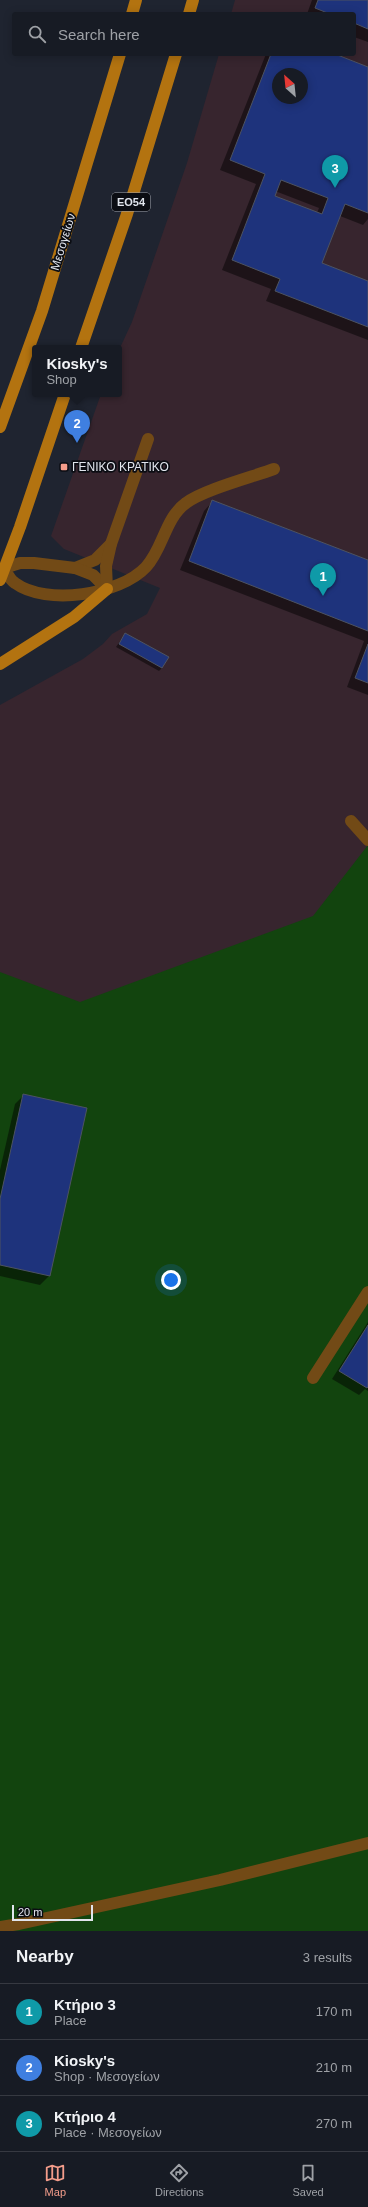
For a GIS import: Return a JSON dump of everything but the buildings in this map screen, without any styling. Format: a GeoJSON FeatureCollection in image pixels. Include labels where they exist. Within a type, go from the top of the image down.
{"type":"FeatureCollection","features":[{"type":"Feature","properties":{"kind":"main road"},"geometry":{"type":"LineString","coordinates":[[133,12],[136,0]]}},
{"type":"Feature","properties":{"kind":"main road"},"geometry":{"type":"LineString","coordinates":[[190,12],[193,0]]}},
{"type":"Feature","properties":{"kind":"main road","name":"Μεσογείων"},"geometry":{"type":"LineString","coordinates":[[0,427],[42,311],[119,56]]}},
{"type":"Feature","properties":{"kind":"main road","name":"ΕΟ54"},"geometry":{"type":"LineString","coordinates":[[82,345],[127,214],[175,56]]}},
{"type":"Feature","properties":{"kind":"main road"},"geometry":{"type":"LineString","coordinates":[[0,580],[64,397]]}},
{"type":"Feature","properties":{"kind":"main road"},"geometry":{"type":"LineString","coordinates":[[0,664],[74,617],[107,589]]}},
{"type":"Feature","properties":{"kind":"lane"},"geometry":{"type":"LineString","coordinates":[[107,589],[106,566],[111,544],[148,439]]}},
{"type":"Feature","properties":{"kind":"lane"},"geometry":{"type":"LineString","coordinates":[[107,589],[93,576],[74,568],[34,563],[20,563],[4,568],[14,583],[31,592],[72,596],[107,589],[127,581],[146,568],[159,549],[172,519],[185,503],[274,469]]}},
{"type":"Feature","properties":{"kind":"lane"},"geometry":{"type":"LineString","coordinates":[[74,568],[95,560],[111,544]]}},
{"type":"Feature","properties":{"kind":"lane"},"geometry":{"type":"LineString","coordinates":[[351,821],[368,840]]}},
{"type":"Feature","properties":{"kind":"lane"},"geometry":{"type":"LineString","coordinates":[[313,1378],[368,1292]]}},
{"type":"Feature","properties":{"kind":"lane"},"geometry":{"type":"LineString","coordinates":[[0,1926],[20,1924],[220,1880],[368,1843]]}},
{"type":"Feature","properties":{"kind":"shaded area"},"geometry":{"type":"Polygon","coordinates":[[[235,0],[368,0],[368,1931],[0,1931],[0,705],[83,659],[103,644],[112,634],[147,614],[160,588],[64,549],[51,536],[100,397],[122,397],[121,345],[132,322],[187,163],[218,56],[356,56],[356,12],[232,12],[235,0]]]}},
{"type":"Feature","properties":{"kind":"green space"},"geometry":{"type":"Polygon","coordinates":[[[368,845],[368,1931],[0,1931],[0,972],[80,1002],[313,916],[368,845]]]}},
{"type":"Feature","properties":{"kind":"place","name":"Κτήριο 4"},"geometry":{"type":"Point","coordinates":[335,188]}},
{"type":"Feature","properties":{"kind":"place","name":"Kiosky's"},"geometry":{"type":"Point","coordinates":[77,443]}},
{"type":"Feature","properties":{"kind":"place","name":"ΓΕΝΙΚΟ ΚΡΑΤΙΚΟ"},"geometry":{"type":"Point","coordinates":[64,467]}},
{"type":"Feature","properties":{"kind":"place","name":"Κτήριο 3"},"geometry":{"type":"Point","coordinates":[323,596]}}]}
